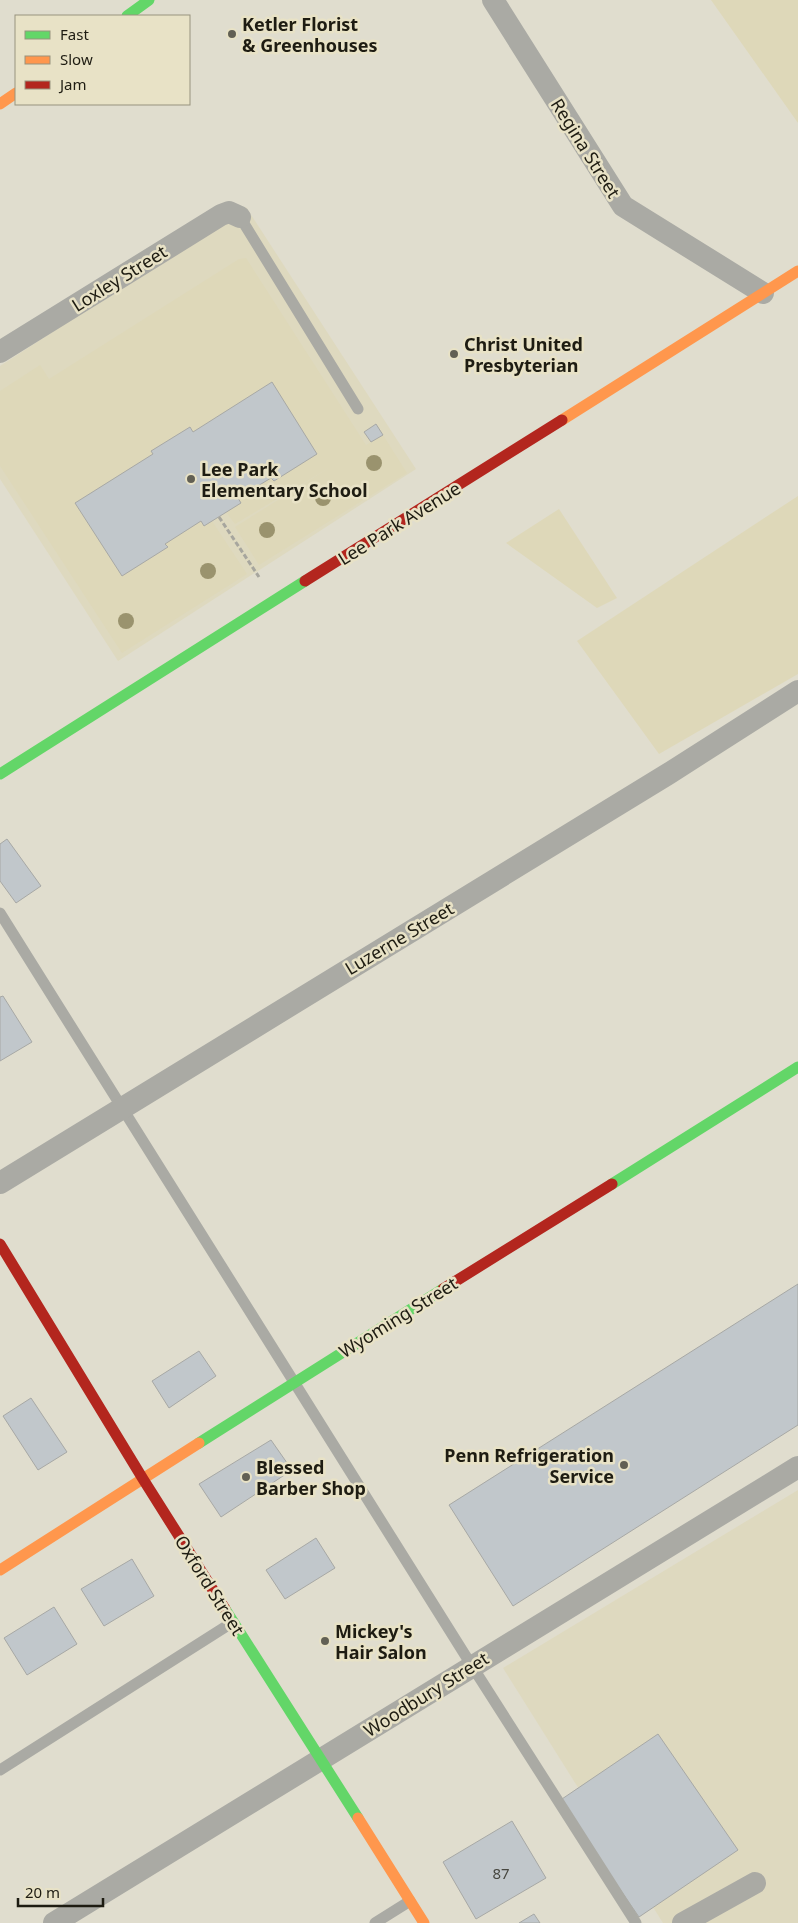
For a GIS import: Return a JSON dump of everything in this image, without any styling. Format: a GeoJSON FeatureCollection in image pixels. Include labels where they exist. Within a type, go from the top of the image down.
{"type":"FeatureCollection","features":[{"type":"Feature","properties":{"kind":"street"},"geometry":{"type":"LineString","coordinates":[[128,15],[149,0]]}},
{"type":"Feature","properties":{"kind":"street","name":"Regina Street"},"geometry":{"type":"LineString","coordinates":[[493,0],[623,206],[763,293]]}},
{"type":"Feature","properties":{"kind":"street"},"geometry":{"type":"LineString","coordinates":[[0,104],[15,94]]}},
{"type":"Feature","properties":{"kind":"street","name":"Loxley Street"},"geometry":{"type":"LineString","coordinates":[[0,352],[221,215],[229,212],[240,217]]}},
{"type":"Feature","properties":{"kind":"street","name":"Lee Park Avenue"},"geometry":{"type":"LineString","coordinates":[[0,774],[798,271]]}},
{"type":"Feature","properties":{"kind":"street","name":"Luzerne Street"},"geometry":{"type":"LineString","coordinates":[[0,1182],[668,774],[798,691]]}},
{"type":"Feature","properties":{"kind":"street","name":"Wyoming Street"},"geometry":{"type":"LineString","coordinates":[[0,1570],[295,1382],[798,1067]]}},
{"type":"Feature","properties":{"kind":"street","name":"Oxford Street"},"geometry":{"type":"LineString","coordinates":[[0,1244],[233,1622],[424,1923]]}},
{"type":"Feature","properties":{"kind":"street","name":"Woodbury Street"},"geometry":{"type":"LineString","coordinates":[[54,1923],[798,1467]]}},
{"type":"Feature","properties":{"kind":"street"},"geometry":{"type":"LineString","coordinates":[[683,1923],[755,1882]]}},
{"type":"Feature","properties":{"kind":"lane"},"geometry":{"type":"LineString","coordinates":[[240,217],[358,409]]}},
{"type":"Feature","properties":{"kind":"lane"},"geometry":{"type":"LineString","coordinates":[[0,913],[472,1666],[636,1923]]}},
{"type":"Feature","properties":{"kind":"lane"},"geometry":{"type":"LineString","coordinates":[[0,1770],[233,1622]]}},
{"type":"Feature","properties":{"kind":"lane"},"geometry":{"type":"LineString","coordinates":[[375,1923],[410,1901]]}},
{"type":"Feature","properties":{"kind":"path"},"geometry":{"type":"LineString","coordinates":[[219,517],[259,577]]}},
{"type":"Feature","properties":{"kind":"shaded area"},"geometry":{"type":"Polygon","coordinates":[[[711,0],[798,0],[798,123],[711,0]]]}},
{"type":"Feature","properties":{"kind":"shaded area"},"geometry":{"type":"Polygon","coordinates":[[[246,207],[416,469],[118,661],[0,479],[0,366],[246,207]]]}},
{"type":"Feature","properties":{"kind":"shaded area"},"geometry":{"type":"Polygon","coordinates":[[[246,258],[366,445],[383,435],[407,473],[259,565],[235,527],[332,466],[235,524],[226,512],[238,498],[271,478],[274,481],[317,453],[272,382],[193,432],[189,427],[151,451],[153,454],[76,504],[122,576],[167,548],[165,544],[201,521],[204,526],[212,521],[247,574],[122,653],[0,466],[0,391],[40,365],[49,379],[239,259],[246,258]]]}},
{"type":"Feature","properties":{"kind":"shaded area"},"geometry":{"type":"Polygon","coordinates":[[[798,496],[798,674],[659,754],[577,641],[798,496]]]}},
{"type":"Feature","properties":{"kind":"shaded area"},"geometry":{"type":"Polygon","coordinates":[[[559,509],[617,598],[597,608],[506,543],[559,509]]]}},
{"type":"Feature","properties":{"kind":"shaded area"},"geometry":{"type":"Polygon","coordinates":[[[798,1490],[798,1923],[663,1923],[503,1668],[798,1490]]]}},
{"type":"Feature","properties":{"kind":"building","name":"Lee Park Elementary School"},"geometry":{"type":"Polygon","coordinates":[[[272,382],[317,454],[274,481],[271,478],[238,498],[241,503],[204,526],[201,521],[165,544],[168,547],[122,576],[75,503],[153,454],[151,451],[190,427],[193,432],[272,382]]]}},
{"type":"Feature","properties":{"kind":"building"},"geometry":{"type":"Polygon","coordinates":[[[376,424],[383,435],[371,442],[364,432],[376,424]]]}},
{"type":"Feature","properties":{"kind":"building"},"geometry":{"type":"Polygon","coordinates":[[[7,839],[41,886],[16,903],[0,881],[0,844],[7,839]]]}},
{"type":"Feature","properties":{"kind":"building"},"geometry":{"type":"Polygon","coordinates":[[[3,996],[32,1042],[0,1061],[0,997],[3,996]]]}},
{"type":"Feature","properties":{"kind":"building","name":"Penn Refrigeration Service"},"geometry":{"type":"Polygon","coordinates":[[[798,1284],[798,1425],[513,1606],[449,1505],[798,1284]]]}},
{"type":"Feature","properties":{"kind":"building"},"geometry":{"type":"Polygon","coordinates":[[[199,1351],[216,1376],[169,1408],[152,1381],[199,1351]]]}},
{"type":"Feature","properties":{"kind":"building"},"geometry":{"type":"Polygon","coordinates":[[[31,1398],[67,1452],[38,1470],[3,1416],[31,1398]]]}},
{"type":"Feature","properties":{"kind":"building","name":"Blessed Barber Shop"},"geometry":{"type":"Polygon","coordinates":[[[271,1440],[292,1470],[221,1517],[199,1484],[271,1440]]]}},
{"type":"Feature","properties":{"kind":"building"},"geometry":{"type":"Polygon","coordinates":[[[316,1538],[335,1568],[285,1599],[266,1570],[316,1538]]]}},
{"type":"Feature","properties":{"kind":"building"},"geometry":{"type":"Polygon","coordinates":[[[132,1559],[154,1596],[104,1626],[81,1589],[132,1559]]]}},
{"type":"Feature","properties":{"kind":"building"},"geometry":{"type":"Polygon","coordinates":[[[54,1607],[77,1644],[27,1675],[4,1638],[54,1607]]]}},
{"type":"Feature","properties":{"kind":"building"},"geometry":{"type":"Polygon","coordinates":[[[658,1734],[738,1850],[639,1917],[559,1801],[658,1734]]]}},
{"type":"Feature","properties":{"kind":"building"},"geometry":{"type":"Polygon","coordinates":[[[512,1821],[546,1878],[476,1919],[443,1862],[512,1821]]]}},
{"type":"Feature","properties":{"kind":"building"},"geometry":{"type":"Polygon","coordinates":[[[534,1914],[540,1923],[519,1923],[534,1914]]]}},
{"type":"Feature","properties":{"kind":"traffic: fast"},"geometry":{"type":"LineString","coordinates":[[128,15],[149,0]]}},
{"type":"Feature","properties":{"kind":"traffic: fast"},"geometry":{"type":"LineString","coordinates":[[0,774],[305,581]]}},
{"type":"Feature","properties":{"kind":"traffic: fast"},"geometry":{"type":"LineString","coordinates":[[612,1184],[798,1067]]}},
{"type":"Feature","properties":{"kind":"traffic: fast"},"geometry":{"type":"LineString","coordinates":[[199,1443],[443,1289]]}},
{"type":"Feature","properties":{"kind":"traffic: fast"},"geometry":{"type":"LineString","coordinates":[[225,1609],[358,1818]]}},
{"type":"Feature","properties":{"kind":"traffic: slow"},"geometry":{"type":"LineString","coordinates":[[0,104],[15,94]]}},
{"type":"Feature","properties":{"kind":"traffic: slow"},"geometry":{"type":"LineString","coordinates":[[562,420],[798,271]]}},
{"type":"Feature","properties":{"kind":"traffic: slow"},"geometry":{"type":"LineString","coordinates":[[0,1570],[199,1443]]}},
{"type":"Feature","properties":{"kind":"traffic: slow"},"geometry":{"type":"LineString","coordinates":[[358,1818],[424,1923]]}},
{"type":"Feature","properties":{"kind":"traffic: jam"},"geometry":{"type":"LineString","coordinates":[[305,581],[562,420]]}},
{"type":"Feature","properties":{"kind":"traffic: jam"},"geometry":{"type":"LineString","coordinates":[[443,1289],[612,1184]]}},
{"type":"Feature","properties":{"kind":"traffic: jam"},"geometry":{"type":"LineString","coordinates":[[0,1244],[143,1479],[225,1609]]}},
{"type":"Feature","properties":{"kind":"place","name":"Ketler Florist & Greenhouses"},"geometry":{"type":"Point","coordinates":[232,34]}},
{"type":"Feature","properties":{"kind":"place","name":"Christ United Presbyterian"},"geometry":{"type":"Point","coordinates":[454,354]}},
{"type":"Feature","properties":{"kind":"place","name":"Lee Park Elementary School"},"geometry":{"type":"Point","coordinates":[191,479]}},
{"type":"Feature","properties":{"kind":"place","name":"Penn Refrigeration Service"},"geometry":{"type":"Point","coordinates":[624,1465]}},
{"type":"Feature","properties":{"kind":"place","name":"Blessed Barber Shop"},"geometry":{"type":"Point","coordinates":[246,1477]}},
{"type":"Feature","properties":{"kind":"place","name":"Mickey's Hair Salon"},"geometry":{"type":"Point","coordinates":[325,1641]}}]}
